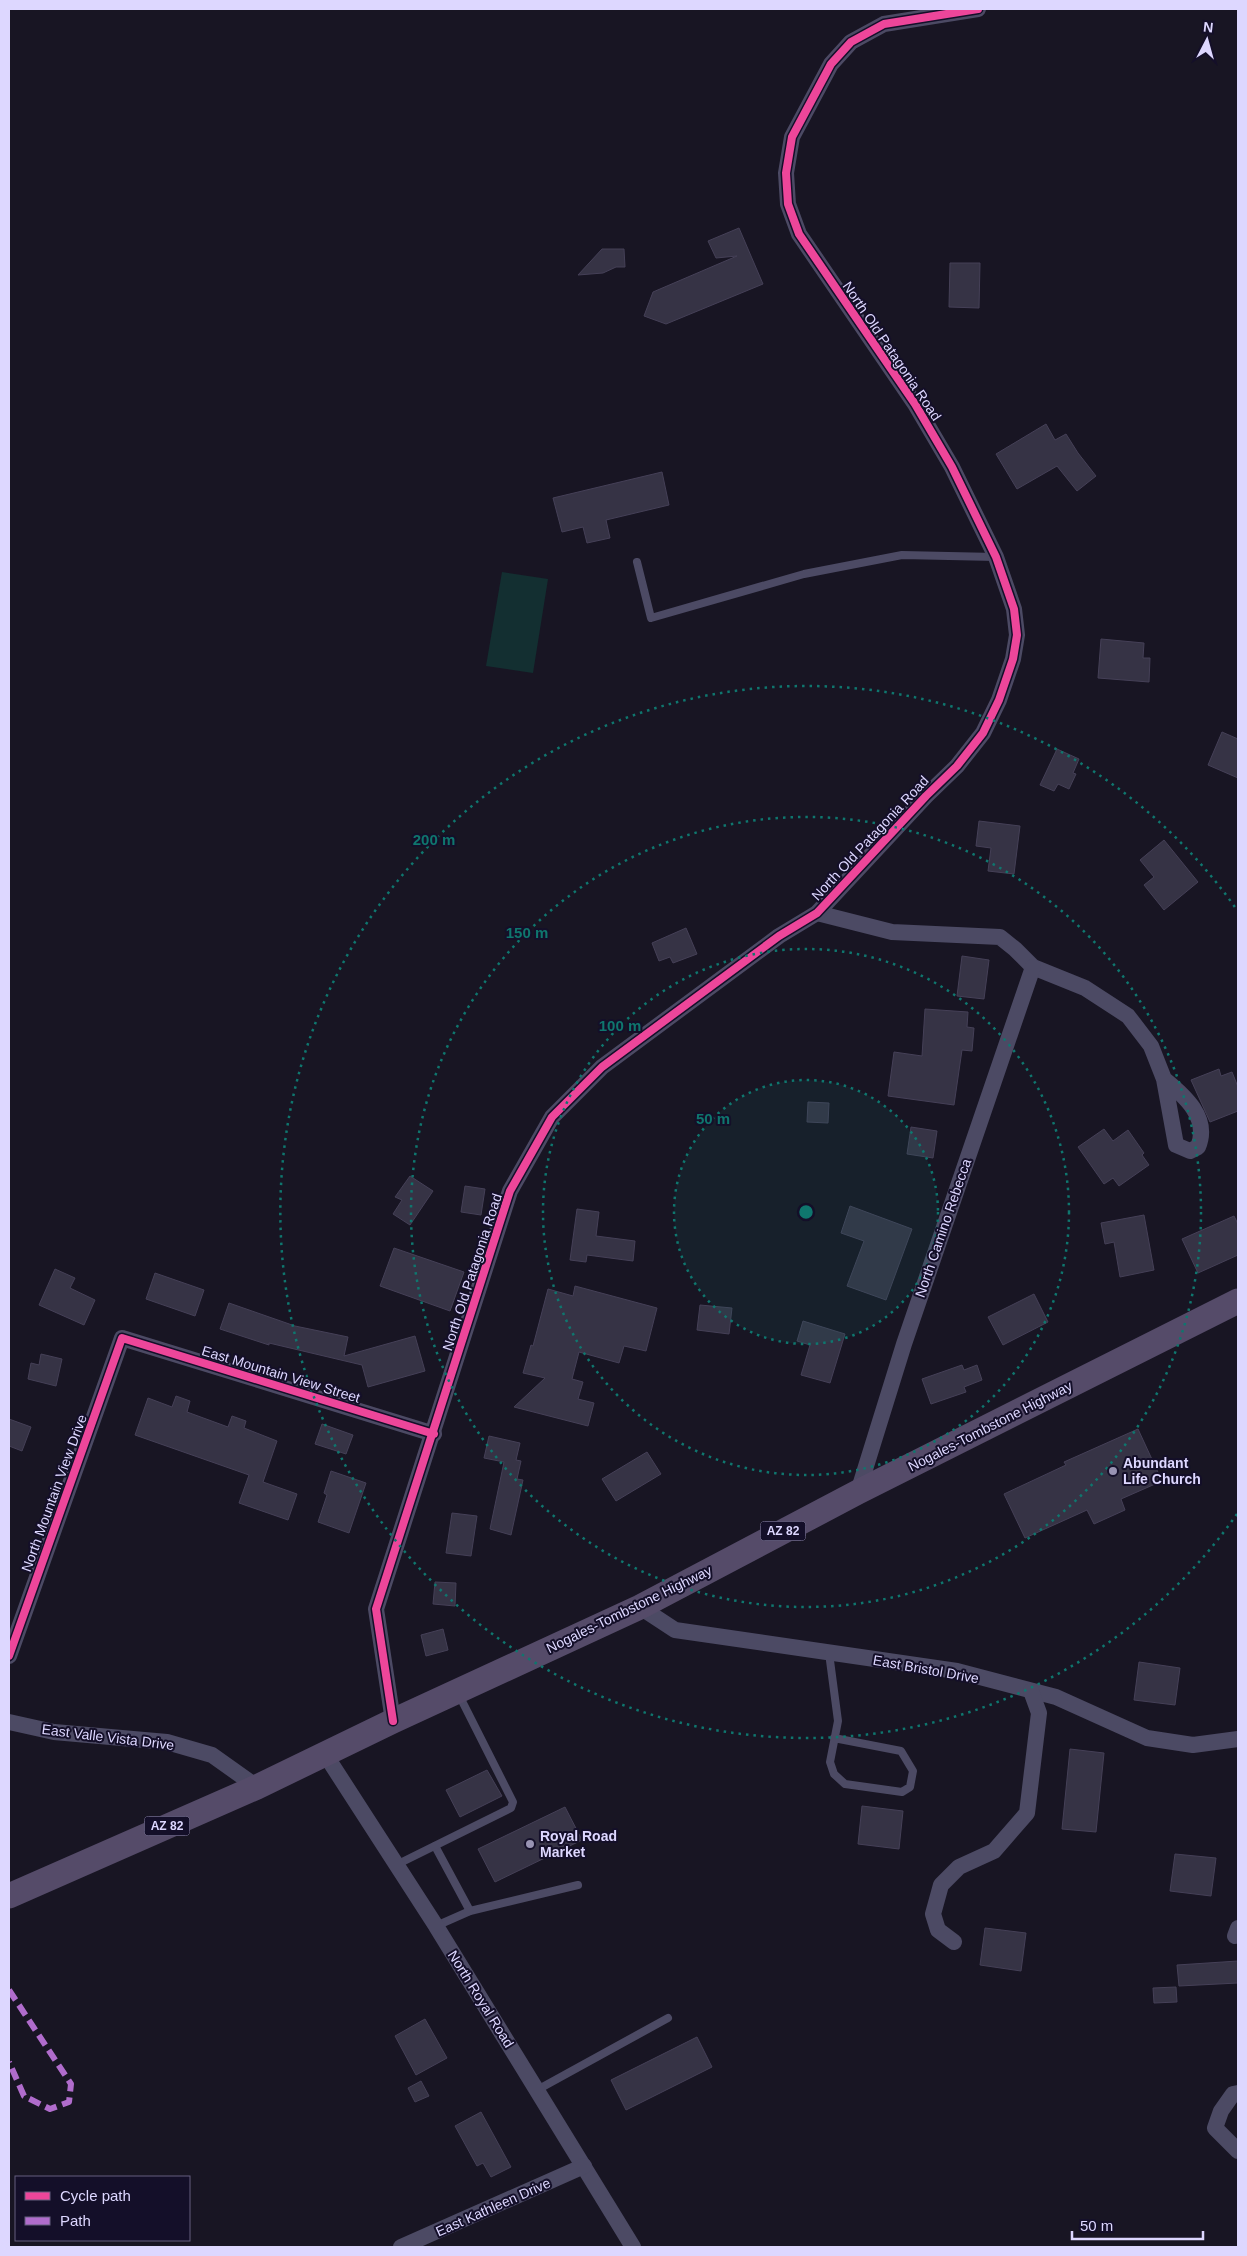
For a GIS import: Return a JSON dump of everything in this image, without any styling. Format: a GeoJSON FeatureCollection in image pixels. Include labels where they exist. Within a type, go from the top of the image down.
{"type":"FeatureCollection","features":[{"type":"Feature","properties":{"kind":"main road","name":"Nogales-Tombstone Highway"},"geometry":{"type":"LineString","coordinates":[[9,1896],[257,1787],[393,1721],[640,1607],[858,1492],[1238,1300]]}},
{"type":"Feature","properties":{"kind":"street","name":"North Old Patagonia Road"},"geometry":{"type":"LineString","coordinates":[[393,1721],[376,1609],[434,1434],[510,1191],[552,1117],[602,1067],[779,936],[817,912],[957,766],[983,733],[1006,680],[1013,659],[1017,635],[1014,609],[996,556],[952,467],[915,404],[799,234],[788,204],[786,173],[792,137],[831,64],[851,42],[884,24],[978,9]]}},
{"type":"Feature","properties":{"kind":"street"},"geometry":{"type":"LineString","coordinates":[[817,912],[892,932],[1000,937],[1033,966],[1085,988],[1128,1016],[1151,1046],[1164,1079]]}},
{"type":"Feature","properties":{"kind":"street","name":"North Camino Rebecca"},"geometry":{"type":"LineString","coordinates":[[858,1492],[904,1344],[1033,966]]}},
{"type":"Feature","properties":{"kind":"street","name":"East Mountain View Street"},"geometry":{"type":"LineString","coordinates":[[122,1338],[434,1434]]}},
{"type":"Feature","properties":{"kind":"street","name":"North Mountain View Drive"},"geometry":{"type":"LineString","coordinates":[[9,1656],[122,1338]]}},
{"type":"Feature","properties":{"kind":"street","name":"East Bristol Drive"},"geometry":{"type":"LineString","coordinates":[[640,1607],[676,1630],[958,1672],[1056,1697],[1148,1738],[1193,1745],[1238,1739]]}},
{"type":"Feature","properties":{"kind":"street"},"geometry":{"type":"LineString","coordinates":[[954,1942],[938,1930],[932,1914],[941,1885],[959,1867],[994,1851],[1027,1813],[1039,1713],[1031,1691]]}},
{"type":"Feature","properties":{"kind":"street","name":"East Valle Vista Drive"},"geometry":{"type":"LineString","coordinates":[[9,1722],[54,1732],[167,1742],[212,1755],[257,1787]]}},
{"type":"Feature","properties":{"kind":"street","name":"North Royal Road"},"geometry":{"type":"LineString","coordinates":[[325,1754],[436,1926],[633,2247]]}},
{"type":"Feature","properties":{"kind":"street"},"geometry":{"type":"LineString","coordinates":[[1237,2149],[1215,2128],[1221,2111],[1233,2094],[1238,2093]]}},
{"type":"Feature","properties":{"kind":"street","name":"East Kathleen Drive"},"geometry":{"type":"LineString","coordinates":[[401,2247],[584,2166]]}},
{"type":"Feature","properties":{"kind":"lane"},"geometry":{"type":"LineString","coordinates":[[637,562],[651,618],[804,574],[902,556],[996,556]]}},
{"type":"Feature","properties":{"kind":"lane"},"geometry":{"type":"LineString","coordinates":[[829,1653],[838,1721],[834,1738],[830,1762],[834,1774],[845,1784],[902,1792],[910,1787],[913,1771],[901,1751],[834,1738]]}},
{"type":"Feature","properties":{"kind":"lane"},"geometry":{"type":"LineString","coordinates":[[396,1865],[511,1808],[513,1802],[457,1691]]}},
{"type":"Feature","properties":{"kind":"lane"},"geometry":{"type":"LineString","coordinates":[[435,1846],[470,1911]]}},
{"type":"Feature","properties":{"kind":"lane"},"geometry":{"type":"LineString","coordinates":[[436,1926],[470,1911],[578,1885]]}},
{"type":"Feature","properties":{"kind":"lane"},"geometry":{"type":"LineString","coordinates":[[537,2090],[668,2018]]}},
{"type":"Feature","properties":{"kind":"green space"},"geometry":{"type":"Polygon","coordinates":[[[502,572],[548,579],[533,673],[486,666],[502,572]]]}},
{"type":"Feature","properties":{"kind":"building"},"geometry":{"type":"Polygon","coordinates":[[[739,228],[763,284],[666,324],[644,316],[653,292],[737,256],[716,258],[708,241],[739,228]]]}},
{"type":"Feature","properties":{"kind":"building"},"geometry":{"type":"Polygon","coordinates":[[[602,249],[624,249],[625,267],[616,267],[603,273],[578,275],[602,249]]]}},
{"type":"Feature","properties":{"kind":"building"},"geometry":{"type":"Polygon","coordinates":[[[950,263],[980,263],[979,308],[949,307],[950,263]]]}},
{"type":"Feature","properties":{"kind":"building"},"geometry":{"type":"Polygon","coordinates":[[[1046,424],[1055,440],[1066,434],[1096,476],[1077,491],[1057,466],[1017,489],[996,454],[1046,424]]]}},
{"type":"Feature","properties":{"kind":"building"},"geometry":{"type":"Polygon","coordinates":[[[662,472],[669,505],[606,520],[610,538],[587,543],[583,527],[562,532],[553,498],[662,472]]]}},
{"type":"Feature","properties":{"kind":"building"},"geometry":{"type":"Polygon","coordinates":[[[1101,639],[1144,643],[1143,658],[1150,658],[1149,682],[1098,678],[1101,639]]]}},
{"type":"Feature","properties":{"kind":"building"},"geometry":{"type":"Polygon","coordinates":[[[1222,732],[1238,739],[1238,778],[1208,765],[1222,732]]]}},
{"type":"Feature","properties":{"kind":"building"},"geometry":{"type":"Polygon","coordinates":[[[1057,749],[1079,759],[1073,773],[1076,774],[1069,789],[1058,784],[1054,791],[1040,785],[1057,749]]]}},
{"type":"Feature","properties":{"kind":"building"},"geometry":{"type":"Polygon","coordinates":[[[979,821],[1020,826],[1014,874],[988,871],[991,848],[976,846],[979,821]]]}},
{"type":"Feature","properties":{"kind":"building"},"geometry":{"type":"Polygon","coordinates":[[[1164,840],[1198,882],[1164,910],[1144,885],[1154,877],[1140,860],[1164,840]]]}},
{"type":"Feature","properties":{"kind":"building"},"geometry":{"type":"Polygon","coordinates":[[[686,928],[697,954],[673,963],[670,957],[659,961],[652,943],[686,928]]]}},
{"type":"Feature","properties":{"kind":"building"},"geometry":{"type":"Polygon","coordinates":[[[962,956],[989,960],[984,999],[957,996],[962,956]]]}},
{"type":"Feature","properties":{"kind":"building"},"geometry":{"type":"Polygon","coordinates":[[[925,1009],[968,1012],[967,1027],[974,1028],[972,1051],[962,1050],[954,1105],[888,1096],[894,1052],[922,1056],[925,1009]]]}},
{"type":"Feature","properties":{"kind":"building"},"geometry":{"type":"Polygon","coordinates":[[[1219,1069],[1221,1076],[1232,1072],[1238,1087],[1238,1111],[1210,1122],[1191,1080],[1219,1069]]]}},
{"type":"Feature","properties":{"kind":"building"},"geometry":{"type":"Polygon","coordinates":[[[808,1102],[829,1103],[828,1123],[807,1122],[808,1102]]]}},
{"type":"Feature","properties":{"kind":"building"},"geometry":{"type":"Polygon","coordinates":[[[911,1127],[937,1131],[933,1158],[907,1154],[911,1127]]]}},
{"type":"Feature","properties":{"kind":"building"},"geometry":{"type":"Polygon","coordinates":[[[1104,1129],[1113,1141],[1128,1130],[1144,1153],[1142,1155],[1149,1165],[1119,1186],[1113,1178],[1104,1184],[1078,1147],[1104,1129]]]}},
{"type":"Feature","properties":{"kind":"building"},"geometry":{"type":"Polygon","coordinates":[[[410,1176],[433,1191],[410,1225],[393,1214],[402,1200],[395,1197],[410,1176]]]}},
{"type":"Feature","properties":{"kind":"building"},"geometry":{"type":"Polygon","coordinates":[[[465,1186],[485,1189],[481,1215],[461,1212],[465,1186]]]}},
{"type":"Feature","properties":{"kind":"building"},"geometry":{"type":"Polygon","coordinates":[[[850,1206],[912,1229],[886,1300],[847,1286],[864,1241],[841,1233],[850,1206]]]}},
{"type":"Feature","properties":{"kind":"building"},"geometry":{"type":"Polygon","coordinates":[[[577,1209],[599,1212],[596,1236],[635,1241],[633,1261],[587,1255],[586,1262],[570,1260],[577,1209]]]}},
{"type":"Feature","properties":{"kind":"building"},"geometry":{"type":"Polygon","coordinates":[[[1144,1215],[1154,1270],[1120,1277],[1114,1242],[1105,1244],[1101,1223],[1144,1215]]]}},
{"type":"Feature","properties":{"kind":"building"},"geometry":{"type":"Polygon","coordinates":[[[1234,1216],[1238,1224],[1238,1255],[1198,1273],[1182,1239],[1234,1216]]]}},
{"type":"Feature","properties":{"kind":"building"},"geometry":{"type":"Polygon","coordinates":[[[394,1248],[464,1272],[450,1311],[380,1286],[394,1248]]]}},
{"type":"Feature","properties":{"kind":"building"},"geometry":{"type":"Polygon","coordinates":[[[55,1269],[75,1278],[70,1288],[95,1300],[84,1325],[39,1305],[55,1269]]]}},
{"type":"Feature","properties":{"kind":"building"},"geometry":{"type":"Polygon","coordinates":[[[155,1273],[204,1290],[195,1316],[146,1299],[155,1273]]]}},
{"type":"Feature","properties":{"kind":"building"},"geometry":{"type":"Polygon","coordinates":[[[575,1286],[657,1308],[646,1351],[624,1346],[619,1363],[579,1352],[572,1379],[583,1382],[578,1399],[594,1403],[588,1426],[514,1407],[545,1378],[523,1373],[531,1345],[533,1346],[548,1289],[573,1296],[575,1286]]]}},
{"type":"Feature","properties":{"kind":"building"},"geometry":{"type":"Polygon","coordinates":[[[1034,1294],[1048,1322],[1003,1345],[988,1317],[1034,1294]]]}},
{"type":"Feature","properties":{"kind":"building"},"geometry":{"type":"Polygon","coordinates":[[[229,1303],[295,1326],[348,1337],[344,1356],[415,1336],[425,1371],[368,1387],[362,1365],[269,1343],[269,1345],[220,1329],[229,1303]]]}},
{"type":"Feature","properties":{"kind":"building"},"geometry":{"type":"Polygon","coordinates":[[[700,1305],[732,1308],[729,1334],[697,1330],[700,1305]]]}},
{"type":"Feature","properties":{"kind":"building"},"geometry":{"type":"Polygon","coordinates":[[[803,1321],[845,1334],[830,1383],[801,1375],[810,1345],[797,1341],[803,1321]]]}},
{"type":"Feature","properties":{"kind":"building"},"geometry":{"type":"Polygon","coordinates":[[[41,1354],[62,1359],[56,1386],[28,1379],[31,1363],[39,1365],[41,1354]]]}},
{"type":"Feature","properties":{"kind":"building"},"geometry":{"type":"Polygon","coordinates":[[[962,1365],[964,1370],[977,1365],[982,1380],[964,1387],[966,1392],[931,1404],[922,1379],[962,1365]]]}},
{"type":"Feature","properties":{"kind":"building"},"geometry":{"type":"Polygon","coordinates":[[[176,1396],[190,1401],[187,1412],[228,1427],[232,1416],[246,1421],[244,1428],[277,1441],[263,1482],[297,1494],[288,1520],[239,1503],[249,1475],[135,1435],[148,1398],[172,1407],[176,1396]]]}},
{"type":"Feature","properties":{"kind":"building"},"geometry":{"type":"Polygon","coordinates":[[[9,1419],[31,1427],[22,1451],[9,1446],[9,1419]]]}},
{"type":"Feature","properties":{"kind":"building"},"geometry":{"type":"Polygon","coordinates":[[[322,1424],[353,1435],[346,1454],[315,1444],[322,1424]]]}},
{"type":"Feature","properties":{"kind":"building"},"geometry":{"type":"Polygon","coordinates":[[[1138,1429],[1162,1481],[1121,1499],[1125,1510],[1094,1524],[1087,1510],[1025,1538],[1004,1494],[1066,1465],[1064,1462],[1138,1429]]]}},
{"type":"Feature","properties":{"kind":"building"},"geometry":{"type":"Polygon","coordinates":[[[489,1436],[520,1443],[516,1460],[521,1461],[517,1479],[523,1480],[511,1535],[490,1529],[504,1462],[484,1458],[489,1436]]]}},
{"type":"Feature","properties":{"kind":"building"},"geometry":{"type":"Polygon","coordinates":[[[647,1452],[661,1474],[616,1501],[602,1479],[647,1452]]]}},
{"type":"Feature","properties":{"kind":"building"},"geometry":{"type":"Polygon","coordinates":[[[331,1471],[366,1483],[349,1533],[318,1522],[327,1495],[324,1493],[331,1471]]]}},
{"type":"Feature","properties":{"kind":"building"},"geometry":{"type":"Polygon","coordinates":[[[452,1513],[477,1516],[471,1556],[446,1553],[452,1513]]]}},
{"type":"Feature","properties":{"kind":"building"},"geometry":{"type":"Polygon","coordinates":[[[435,1582],[456,1583],[455,1606],[433,1604],[435,1582]]]}},
{"type":"Feature","properties":{"kind":"building"},"geometry":{"type":"Polygon","coordinates":[[[443,1629],[448,1650],[426,1656],[421,1635],[443,1629]]]}},
{"type":"Feature","properties":{"kind":"building"},"geometry":{"type":"Polygon","coordinates":[[[1139,1662],[1180,1668],[1175,1705],[1134,1700],[1139,1662]]]}},
{"type":"Feature","properties":{"kind":"building"},"geometry":{"type":"Polygon","coordinates":[[[1070,1749],[1104,1753],[1096,1832],[1062,1829],[1070,1749]]]}},
{"type":"Feature","properties":{"kind":"building"},"geometry":{"type":"Polygon","coordinates":[[[487,1770],[502,1796],[460,1817],[446,1790],[487,1770]]]}},
{"type":"Feature","properties":{"kind":"building"},"geometry":{"type":"Polygon","coordinates":[[[862,1806],[903,1811],[899,1849],[858,1844],[862,1806]]]}},
{"type":"Feature","properties":{"kind":"building","name":"Royal Road Market"},"geometry":{"type":"Polygon","coordinates":[[[565,1807],[582,1840],[495,1882],[478,1849],[565,1807]]]}},
{"type":"Feature","properties":{"kind":"building"},"geometry":{"type":"Polygon","coordinates":[[[1175,1854],[1216,1858],[1211,1896],[1170,1891],[1175,1854]]]}},
{"type":"Feature","properties":{"kind":"building"},"geometry":{"type":"Polygon","coordinates":[[[985,1928],[1026,1933],[1021,1971],[980,1965],[985,1928]]]}},
{"type":"Feature","properties":{"kind":"building"},"geometry":{"type":"Polygon","coordinates":[[[1238,1961],[1238,1983],[1179,1986],[1177,1965],[1238,1961]]]}},
{"type":"Feature","properties":{"kind":"building"},"geometry":{"type":"Polygon","coordinates":[[[1176,1987],[1177,2002],[1154,2003],[1153,1988],[1176,1987]]]}},
{"type":"Feature","properties":{"kind":"building"},"geometry":{"type":"Polygon","coordinates":[[[425,2019],[447,2058],[416,2075],[395,2036],[425,2019]]]}},
{"type":"Feature","properties":{"kind":"building"},"geometry":{"type":"Polygon","coordinates":[[[697,2037],[712,2067],[626,2110],[611,2080],[697,2037]]]}},
{"type":"Feature","properties":{"kind":"building"},"geometry":{"type":"Polygon","coordinates":[[[421,2081],[429,2096],[415,2102],[408,2088],[421,2081]]]}},
{"type":"Feature","properties":{"kind":"building"},"geometry":{"type":"Polygon","coordinates":[[[481,2112],[511,2167],[491,2177],[483,2163],[477,2166],[455,2126],[481,2112]]]}},
{"type":"Feature","properties":{"kind":"marked path"},"geometry":{"type":"LineString","coordinates":[[9,1990],[71,2084],[69,2102],[50,2109],[24,2096],[9,2062]]}},
{"type":"Feature","properties":{"kind":"cycle path"},"geometry":{"type":"LineString","coordinates":[[393,1721],[376,1609],[510,1191],[552,1117],[602,1067],[779,936],[817,913],[926,796],[957,766],[983,733],[999,700],[1013,659],[1017,635],[1014,609],[996,557],[952,467],[915,404],[799,234],[788,204],[786,173],[792,137],[831,64],[851,42],[884,24],[978,9]]}},
{"type":"Feature","properties":{"kind":"cycle path"},"geometry":{"type":"LineString","coordinates":[[9,1656],[122,1338],[434,1434]]}},
{"type":"Feature","properties":{"kind":"place","name":"Abundant Life Church"},"geometry":{"type":"Point","coordinates":[1113,1471]}},
{"type":"Feature","properties":{"kind":"place","name":"Royal Road Market"},"geometry":{"type":"Point","coordinates":[530,1844]}}]}
